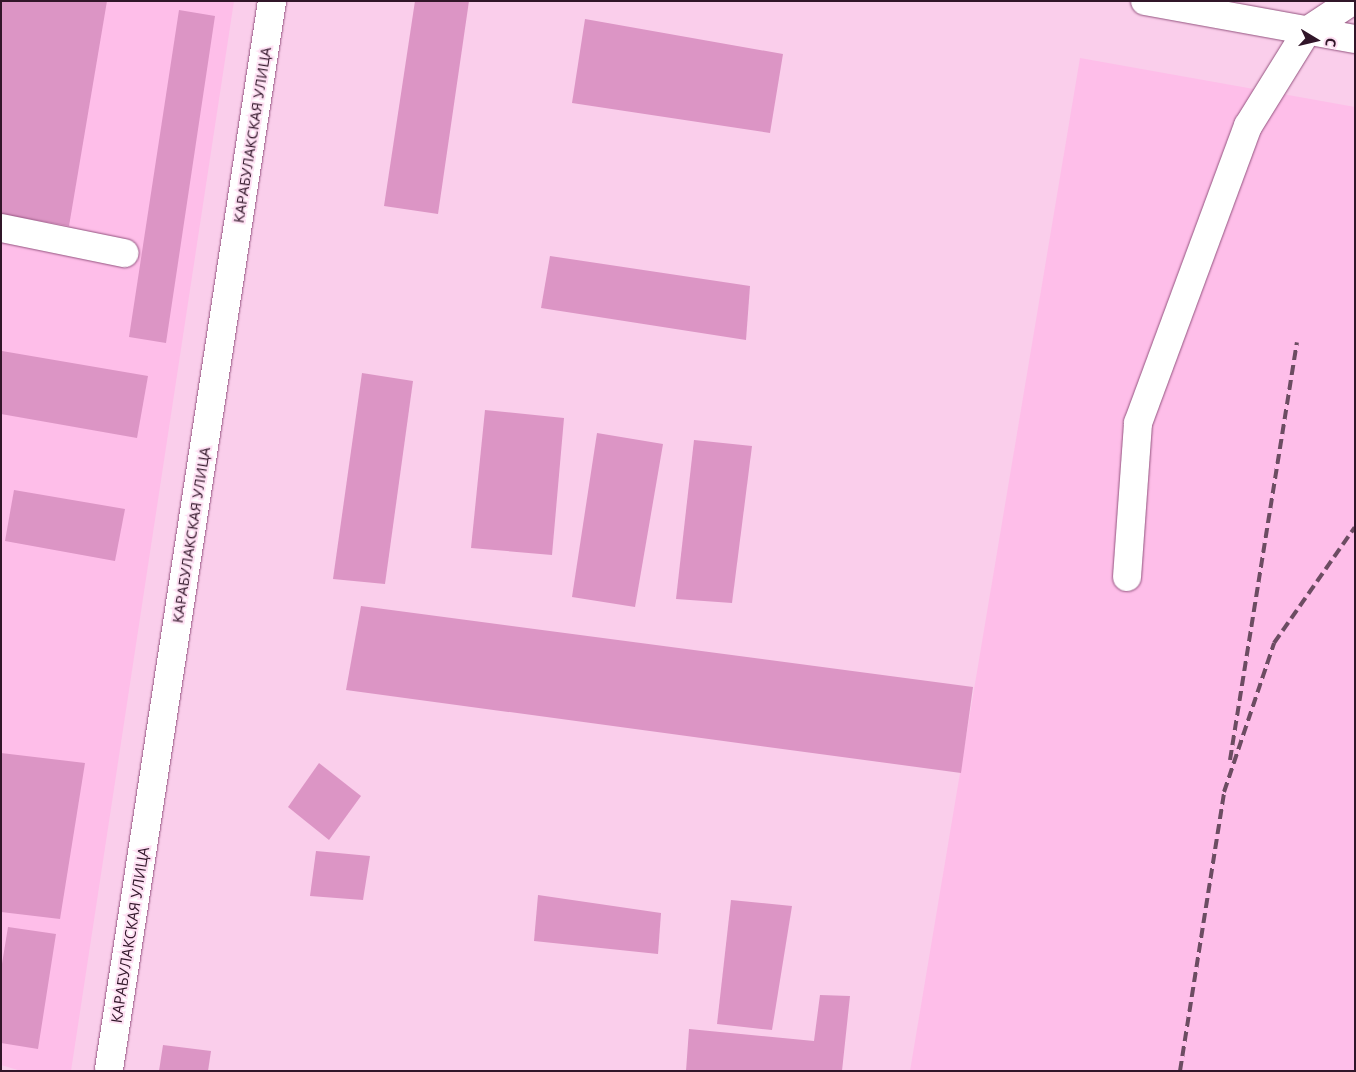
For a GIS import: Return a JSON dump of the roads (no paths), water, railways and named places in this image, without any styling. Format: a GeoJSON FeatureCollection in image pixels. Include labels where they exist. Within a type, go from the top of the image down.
{"type":"FeatureCollection","features":[{"type":"Feature","properties":{"kind":"street","name":"КАРАБУЛАКСКАЯ УЛИЦА"},"geometry":{"type":"LineString","coordinates":[[109,1069],[272,1]]}},
{"type":"Feature","properties":{"kind":"street"},"geometry":{"type":"LineString","coordinates":[[1144,1],[1355,39]]}},
{"type":"Feature","properties":{"kind":"street"},"geometry":{"type":"LineString","coordinates":[[1127,578],[1138,423],[1150,385],[1177,322],[1248,126],[1307,31],[1352,1]]}},
{"type":"Feature","properties":{"kind":"street"},"geometry":{"type":"LineString","coordinates":[[1,228],[124,253]]}},
{"type":"Feature","properties":{"kind":"railway"},"geometry":{"type":"LineString","coordinates":[[1230,760],[1297,342]]}},
{"type":"Feature","properties":{"kind":"railway"},"geometry":{"type":"LineString","coordinates":[[1180,1071],[1224,792],[1274,643],[1355,527]]}}]}
